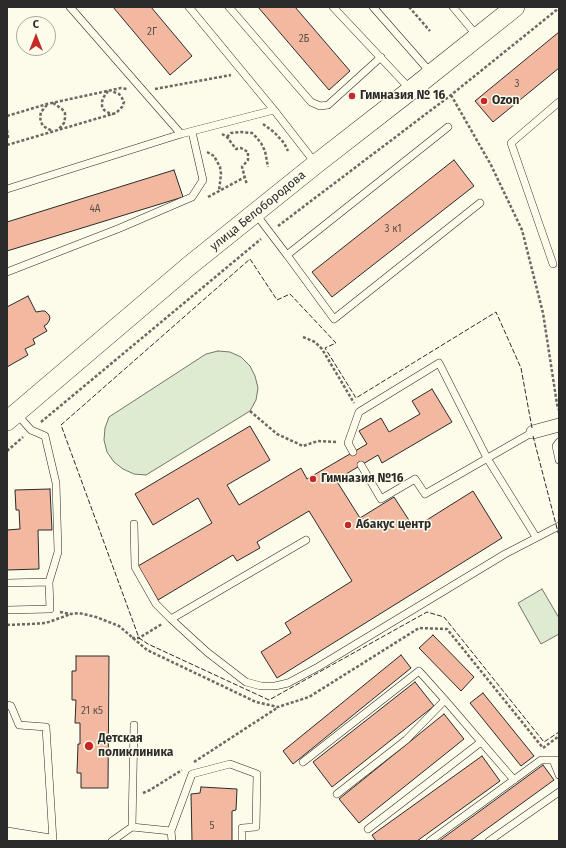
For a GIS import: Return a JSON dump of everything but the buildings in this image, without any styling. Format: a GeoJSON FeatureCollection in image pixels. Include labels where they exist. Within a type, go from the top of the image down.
{"type":"FeatureCollection","features":[{"type":"Feature","properties":{"kind":"street","name":"улица Белобородова"},"geometry":{"type":"LineString","coordinates":[[12,417],[183,271],[515,7]]}},
{"type":"Feature","properties":{"kind":"street"},"geometry":{"type":"LineString","coordinates":[[533,432],[559,425]]}},
{"type":"Feature","properties":{"kind":"street"},"geometry":{"type":"LineString","coordinates":[[7,834],[52,841]]}},
{"type":"Feature","properties":{"kind":"lane"},"geometry":{"type":"LineString","coordinates":[[70,7],[181,134]]}},
{"type":"Feature","properties":{"kind":"lane"},"geometry":{"type":"LineString","coordinates":[[189,7],[274,110],[316,164]]}},
{"type":"Feature","properties":{"kind":"lane"},"geometry":{"type":"LineString","coordinates":[[229,7],[311,102],[320,106],[328,106],[381,57]]}},
{"type":"Feature","properties":{"kind":"lane"},"geometry":{"type":"LineString","coordinates":[[333,7],[411,90]]}},
{"type":"Feature","properties":{"kind":"lane"},"geometry":{"type":"LineString","coordinates":[[373,7],[432,74]]}},
{"type":"Feature","properties":{"kind":"lane"},"geometry":{"type":"LineString","coordinates":[[453,7],[478,37]]}},
{"type":"Feature","properties":{"kind":"lane"},"geometry":{"type":"LineString","coordinates":[[553,264],[511,143],[559,102]]}},
{"type":"Feature","properties":{"kind":"lane"},"geometry":{"type":"LineString","coordinates":[[7,189],[181,134],[274,110]]}},
{"type":"Feature","properties":{"kind":"lane"},"geometry":{"type":"LineString","coordinates":[[287,255],[448,127]]}},
{"type":"Feature","properties":{"kind":"lane"},"geometry":{"type":"LineString","coordinates":[[7,272],[120,228],[192,197],[203,180],[192,132]]}},
{"type":"Feature","properties":{"kind":"lane"},"geometry":{"type":"LineString","coordinates":[[255,213],[334,319],[480,203]]}},
{"type":"Feature","properties":{"kind":"lane"},"geometry":{"type":"LineString","coordinates":[[354,452],[348,443],[359,412],[439,363],[487,458],[536,537]]}},
{"type":"Feature","properties":{"kind":"lane"},"geometry":{"type":"LineString","coordinates":[[7,610],[50,609],[49,582],[58,552],[56,482],[45,436],[31,430],[12,417]]}},
{"type":"Feature","properties":{"kind":"lane"},"geometry":{"type":"LineString","coordinates":[[361,465],[381,499],[415,479],[425,494],[533,432]]}},
{"type":"Feature","properties":{"kind":"lane"},"geometry":{"type":"LineString","coordinates":[[559,442],[556,446],[559,460]]}},
{"type":"Feature","properties":{"kind":"lane"},"geometry":{"type":"LineString","coordinates":[[134,524],[135,567],[156,604],[206,652],[246,682],[261,686],[275,686],[288,683],[318,667],[505,554],[559,526]]}},
{"type":"Feature","properties":{"kind":"lane"},"geometry":{"type":"LineString","coordinates":[[171,619],[306,540]]}},
{"type":"Feature","properties":{"kind":"lane"},"geometry":{"type":"LineString","coordinates":[[7,583],[49,582]]}},
{"type":"Feature","properties":{"kind":"lane"},"geometry":{"type":"LineString","coordinates":[[303,762],[419,671],[514,780]]}},
{"type":"Feature","properties":{"kind":"lane"},"geometry":{"type":"LineString","coordinates":[[336,794],[406,740],[445,700]]}},
{"type":"Feature","properties":{"kind":"lane"},"geometry":{"type":"LineString","coordinates":[[7,706],[11,706],[19,725],[46,727],[52,841]]}},
{"type":"Feature","properties":{"kind":"lane"},"geometry":{"type":"LineString","coordinates":[[132,827],[134,725]]}},
{"type":"Feature","properties":{"kind":"lane"},"geometry":{"type":"LineString","coordinates":[[368,829],[481,742]]}},
{"type":"Feature","properties":{"kind":"lane"},"geometry":{"type":"LineString","coordinates":[[430,841],[541,760],[556,760],[559,775]]}},
{"type":"Feature","properties":{"kind":"lane"},"geometry":{"type":"LineString","coordinates":[[172,841],[171,831],[192,774],[230,764],[257,774],[256,827],[242,828],[242,841]]}},
{"type":"Feature","properties":{"kind":"lane"},"geometry":{"type":"LineString","coordinates":[[489,841],[559,792]]}},
{"type":"Feature","properties":{"kind":"lane"},"geometry":{"type":"LineString","coordinates":[[112,841],[132,827],[171,831]]}},
{"type":"Feature","properties":{"kind":"path"},"geometry":{"type":"LineString","coordinates":[[409,7],[430,31]]}},
{"type":"Feature","properties":{"kind":"path"},"geometry":{"type":"LineString","coordinates":[[7,451],[270,232],[452,95],[559,8]]}},
{"type":"Feature","properties":{"kind":"path"},"geometry":{"type":"LineString","coordinates":[[7,116],[47,104],[121,88],[144,91],[243,72]]}},
{"type":"Feature","properties":{"kind":"path"},"geometry":{"type":"LineString","coordinates":[[7,145],[114,114],[119,111],[124,102],[119,94],[109,91]]}},
{"type":"Feature","properties":{"kind":"path"},"geometry":{"type":"LineString","coordinates":[[109,91],[103,98],[102,106],[104,110],[114,114]]}},
{"type":"Feature","properties":{"kind":"path"},"geometry":{"type":"LineString","coordinates":[[452,95],[491,165],[522,230],[543,314],[559,410]]}},
{"type":"Feature","properties":{"kind":"path"},"geometry":{"type":"LineString","coordinates":[[53,103],[62,109],[65,118],[64,123],[57,130]]}},
{"type":"Feature","properties":{"kind":"path"},"geometry":{"type":"LineString","coordinates":[[47,104],[41,112],[41,122],[43,126],[53,132]]}},
{"type":"Feature","properties":{"kind":"path"},"geometry":{"type":"LineString","coordinates":[[258,122],[274,132],[284,143],[288,151]]}},
{"type":"Feature","properties":{"kind":"path"},"geometry":{"type":"LineString","coordinates":[[212,127],[226,137],[236,149],[241,148],[248,152],[248,160],[242,168],[247,185]]}},
{"type":"Feature","properties":{"kind":"path"},"geometry":{"type":"LineString","coordinates":[[7,130],[7,140]]}},
{"type":"Feature","properties":{"kind":"path"},"geometry":{"type":"LineString","coordinates":[[226,137],[231,133],[241,132],[252,134],[262,143],[268,167]]}},
{"type":"Feature","properties":{"kind":"path"},"geometry":{"type":"LineString","coordinates":[[196,148],[214,156],[217,161],[221,174],[220,191]]}},
{"type":"Feature","properties":{"kind":"path"},"geometry":{"type":"LineString","coordinates":[[208,197],[245,177]]}},
{"type":"Feature","properties":{"kind":"path"},"geometry":{"type":"LineString","coordinates":[[303,337],[315,342],[322,349],[359,412]]}},
{"type":"Feature","properties":{"kind":"path"},"geometry":{"type":"LineString","coordinates":[[250,411],[277,434],[303,446],[318,441],[348,443]]}},
{"type":"Feature","properties":{"kind":"path"},"geometry":{"type":"LineString","coordinates":[[7,625],[46,623],[72,614]]}},
{"type":"Feature","properties":{"kind":"path"},"geometry":{"type":"LineString","coordinates":[[132,638],[139,638],[171,619]]}},
{"type":"Feature","properties":{"kind":"path"},"geometry":{"type":"LineString","coordinates":[[132,799],[150,790],[278,707]]}},
{"type":"Feature","properties":{"kind":"green space"},"geometry":{"type":"Polygon","coordinates":[[[218,351],[230,352],[241,357],[250,366],[255,376],[258,388],[256,400],[250,411],[146,475],[134,474],[123,469],[114,462],[107,452],[104,440],[105,428],[109,417],[206,354],[218,351]]]}},
{"type":"Feature","properties":{"kind":"green space"},"geometry":{"type":"Polygon","coordinates":[[[542,589],[559,618],[559,634],[541,644],[518,603],[542,589]]]}},
{"type":"Feature","properties":{"kind":"fence"},"geometry":{"type":"LineString","coordinates":[[532,428],[521,368],[496,312],[356,398],[325,348],[336,343],[290,294],[277,300],[250,259],[61,425],[139,638],[148,644],[269,700],[427,612],[444,617],[544,742],[559,732]]}},
{"type":"Feature","properties":{"kind":"fence"},"geometry":{"type":"LineString","coordinates":[[533,436],[559,536]]}},
{"type":"Feature","properties":{"kind":"place","name":"Гимназия № 16"},"geometry":{"type":"Point","coordinates":[352,96]}},
{"type":"Feature","properties":{"kind":"place","name":"Ozon"},"geometry":{"type":"Point","coordinates":[484,101]}},
{"type":"Feature","properties":{"kind":"place","name":"Гимназия №16"},"geometry":{"type":"Point","coordinates":[313,479]}},
{"type":"Feature","properties":{"kind":"place","name":"Абакус центр"},"geometry":{"type":"Point","coordinates":[348,525]}},
{"type":"Feature","properties":{"kind":"place","name":"Детская поликлиника"},"geometry":{"type":"Point","coordinates":[89,746]}}]}
